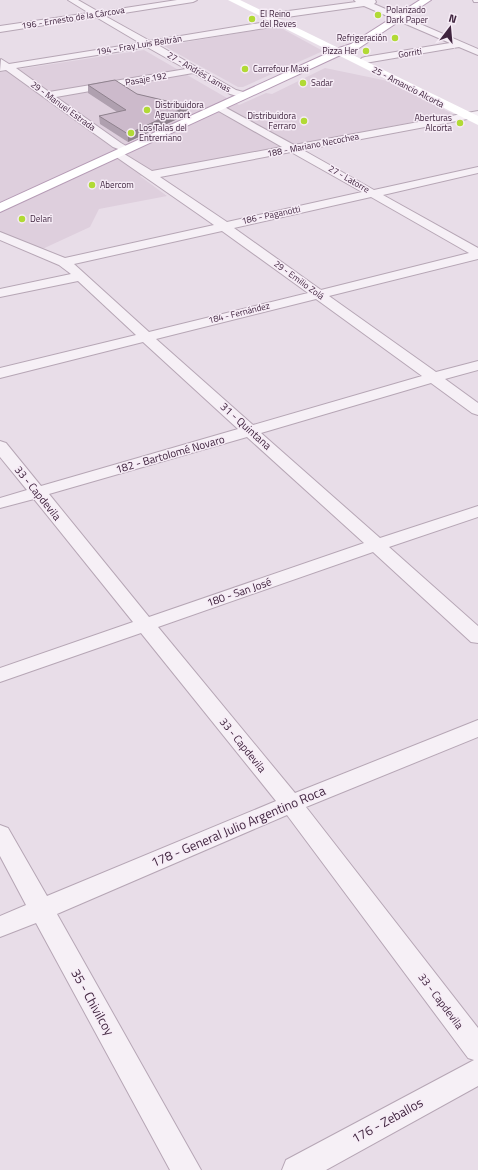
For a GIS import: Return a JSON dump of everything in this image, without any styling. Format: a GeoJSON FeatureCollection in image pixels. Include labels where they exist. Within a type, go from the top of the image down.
{"type":"FeatureCollection","features":[{"type":"Feature","properties":{"kind":"main road"},"geometry":{"type":"LineString","coordinates":[[233,0],[341,51],[365,60],[475,116]]}},
{"type":"Feature","properties":{"kind":"main road"},"geometry":{"type":"LineString","coordinates":[[243,0],[273,19]]}},
{"type":"Feature","properties":{"kind":"main road"},"geometry":{"type":"LineString","coordinates":[[0,208],[244,95],[355,46],[417,0]]}},
{"type":"Feature","properties":{"kind":"main road"},"geometry":{"type":"LineString","coordinates":[[396,16],[426,0]]}},
{"type":"Feature","properties":{"kind":"main road","name":"25 - Amancio Alcorta"},"geometry":{"type":"LineString","coordinates":[[341,51],[475,116]]}},
{"type":"Feature","properties":{"kind":"street","name":"27 - Andrés Lamas"},"geometry":{"type":"LineString","coordinates":[[72,0],[233,92],[244,95]]}},
{"type":"Feature","properties":{"kind":"street","name":"196 - Ernesto de la Cárcova"},"geometry":{"type":"LineString","coordinates":[[0,29],[193,0]]}},
{"type":"Feature","properties":{"kind":"street","name":"194 - Fray Luis Beltrán"},"geometry":{"type":"LineString","coordinates":[[2,65],[150,44],[361,1],[383,0]]}},
{"type":"Feature","properties":{"kind":"street"},"geometry":{"type":"LineString","coordinates":[[361,1],[478,52]]}},
{"type":"Feature","properties":{"kind":"street","name":"Gorriti"},"geometry":{"type":"LineString","coordinates":[[365,60],[478,42]]}},
{"type":"Feature","properties":{"kind":"street","name":"29 - Manuel Estrada"},"geometry":{"type":"LineString","coordinates":[[2,65],[48,95],[117,145],[122,152]]}},
{"type":"Feature","properties":{"kind":"street","name":"Pasaje 192"},"geometry":{"type":"LineString","coordinates":[[48,95],[196,70]]}},
{"type":"Feature","properties":{"kind":"street","name":"27 - Latorre"},"geometry":{"type":"LineString","coordinates":[[219,107],[294,148],[478,254]]}},
{"type":"Feature","properties":{"kind":"street","name":"188 - Mariano Necochea"},"geometry":{"type":"LineString","coordinates":[[151,176],[294,148],[475,116]]}},
{"type":"Feature","properties":{"kind":"street","name":"29 - Emilio Zolá"},"geometry":{"type":"LineString","coordinates":[[122,152],[151,176],[224,226],[478,410]]}},
{"type":"Feature","properties":{"kind":"street","name":"186 - Paganotti"},"geometry":{"type":"LineString","coordinates":[[64,262],[478,170]]}},
{"type":"Feature","properties":{"kind":"street","name":"31 - Quintana"},"geometry":{"type":"LineString","coordinates":[[0,236],[64,262],[81,276],[146,337],[478,636]]}},
{"type":"Feature","properties":{"kind":"street","name":"184 - Fernández"},"geometry":{"type":"LineString","coordinates":[[0,373],[478,254]]}},
{"type":"Feature","properties":{"kind":"street"},"geometry":{"type":"LineString","coordinates":[[0,294],[81,276]]}},
{"type":"Feature","properties":{"kind":"street","name":"182 - Bartolomé Novaro"},"geometry":{"type":"LineString","coordinates":[[0,503],[478,365]]}},
{"type":"Feature","properties":{"kind":"street","name":"33 - Capdevila"},"geometry":{"type":"LineString","coordinates":[[0,446],[291,804],[478,1049]]}},
{"type":"Feature","properties":{"kind":"street","name":"180 - San José"},"geometry":{"type":"LineString","coordinates":[[0,675],[377,544],[478,511]]}},
{"type":"Feature","properties":{"kind":"street","name":"178 - General Julio Argentino Roca"},"geometry":{"type":"LineString","coordinates":[[0,928],[41,909],[291,804],[478,728]]}},
{"type":"Feature","properties":{"kind":"street","name":"35 - Chivilcoy"},"geometry":{"type":"LineString","coordinates":[[0,834],[186,1170]]}},
{"type":"Feature","properties":{"kind":"street","name":"176 - Zeballos"},"geometry":{"type":"LineString","coordinates":[[297,1170],[478,1071]]}},
{"type":"Feature","properties":{"kind":"shaded area","name":"Carrefour Maxi"},"geometry":{"type":"Polygon","coordinates":[[[279,27],[323,51],[243,87],[238,87],[164,46],[279,27]]]}},
{"type":"Feature","properties":{"kind":"shaded area"},"geometry":{"type":"Polygon","coordinates":[[[144,50],[239,105],[266,93],[272,94],[325,68],[388,81],[453,114],[140,176],[167,196],[99,209],[90,227],[38,251],[0,236],[0,72],[144,50]]]}},
{"type":"Feature","properties":{"kind":"building"},"geometry":{"type":"Polygon","coordinates":[[[115,80],[137,94],[188,106],[128,134],[99,116],[126,110],[88,85],[115,80]]]}},
{"type":"Feature","properties":{"kind":"place","name":"Polarizado Dark Paper"},"geometry":{"type":"Point","coordinates":[378,15]}},
{"type":"Feature","properties":{"kind":"place","name":"El Reino del Reves"},"geometry":{"type":"Point","coordinates":[252,19]}},
{"type":"Feature","properties":{"kind":"place","name":"Refrigeración"},"geometry":{"type":"Point","coordinates":[395,38]}},
{"type":"Feature","properties":{"kind":"place","name":"Pizza Her"},"geometry":{"type":"Point","coordinates":[366,51]}},
{"type":"Feature","properties":{"kind":"place","name":"Carrefour Maxi"},"geometry":{"type":"Point","coordinates":[245,69]}},
{"type":"Feature","properties":{"kind":"place","name":"Sadar"},"geometry":{"type":"Point","coordinates":[303,83]}},
{"type":"Feature","properties":{"kind":"place","name":"Distribuidora Aguanort"},"geometry":{"type":"Point","coordinates":[147,110]}},
{"type":"Feature","properties":{"kind":"place","name":"Distribuidora Ferraro"},"geometry":{"type":"Point","coordinates":[304,121]}},
{"type":"Feature","properties":{"kind":"place","name":"Aberturas Alcorta"},"geometry":{"type":"Point","coordinates":[460,123]}},
{"type":"Feature","properties":{"kind":"place","name":"Los Talas del Entrerriano"},"geometry":{"type":"Point","coordinates":[131,133]}},
{"type":"Feature","properties":{"kind":"place","name":"Abercom"},"geometry":{"type":"Point","coordinates":[92,185]}},
{"type":"Feature","properties":{"kind":"place","name":"Delari"},"geometry":{"type":"Point","coordinates":[22,219]}}]}
